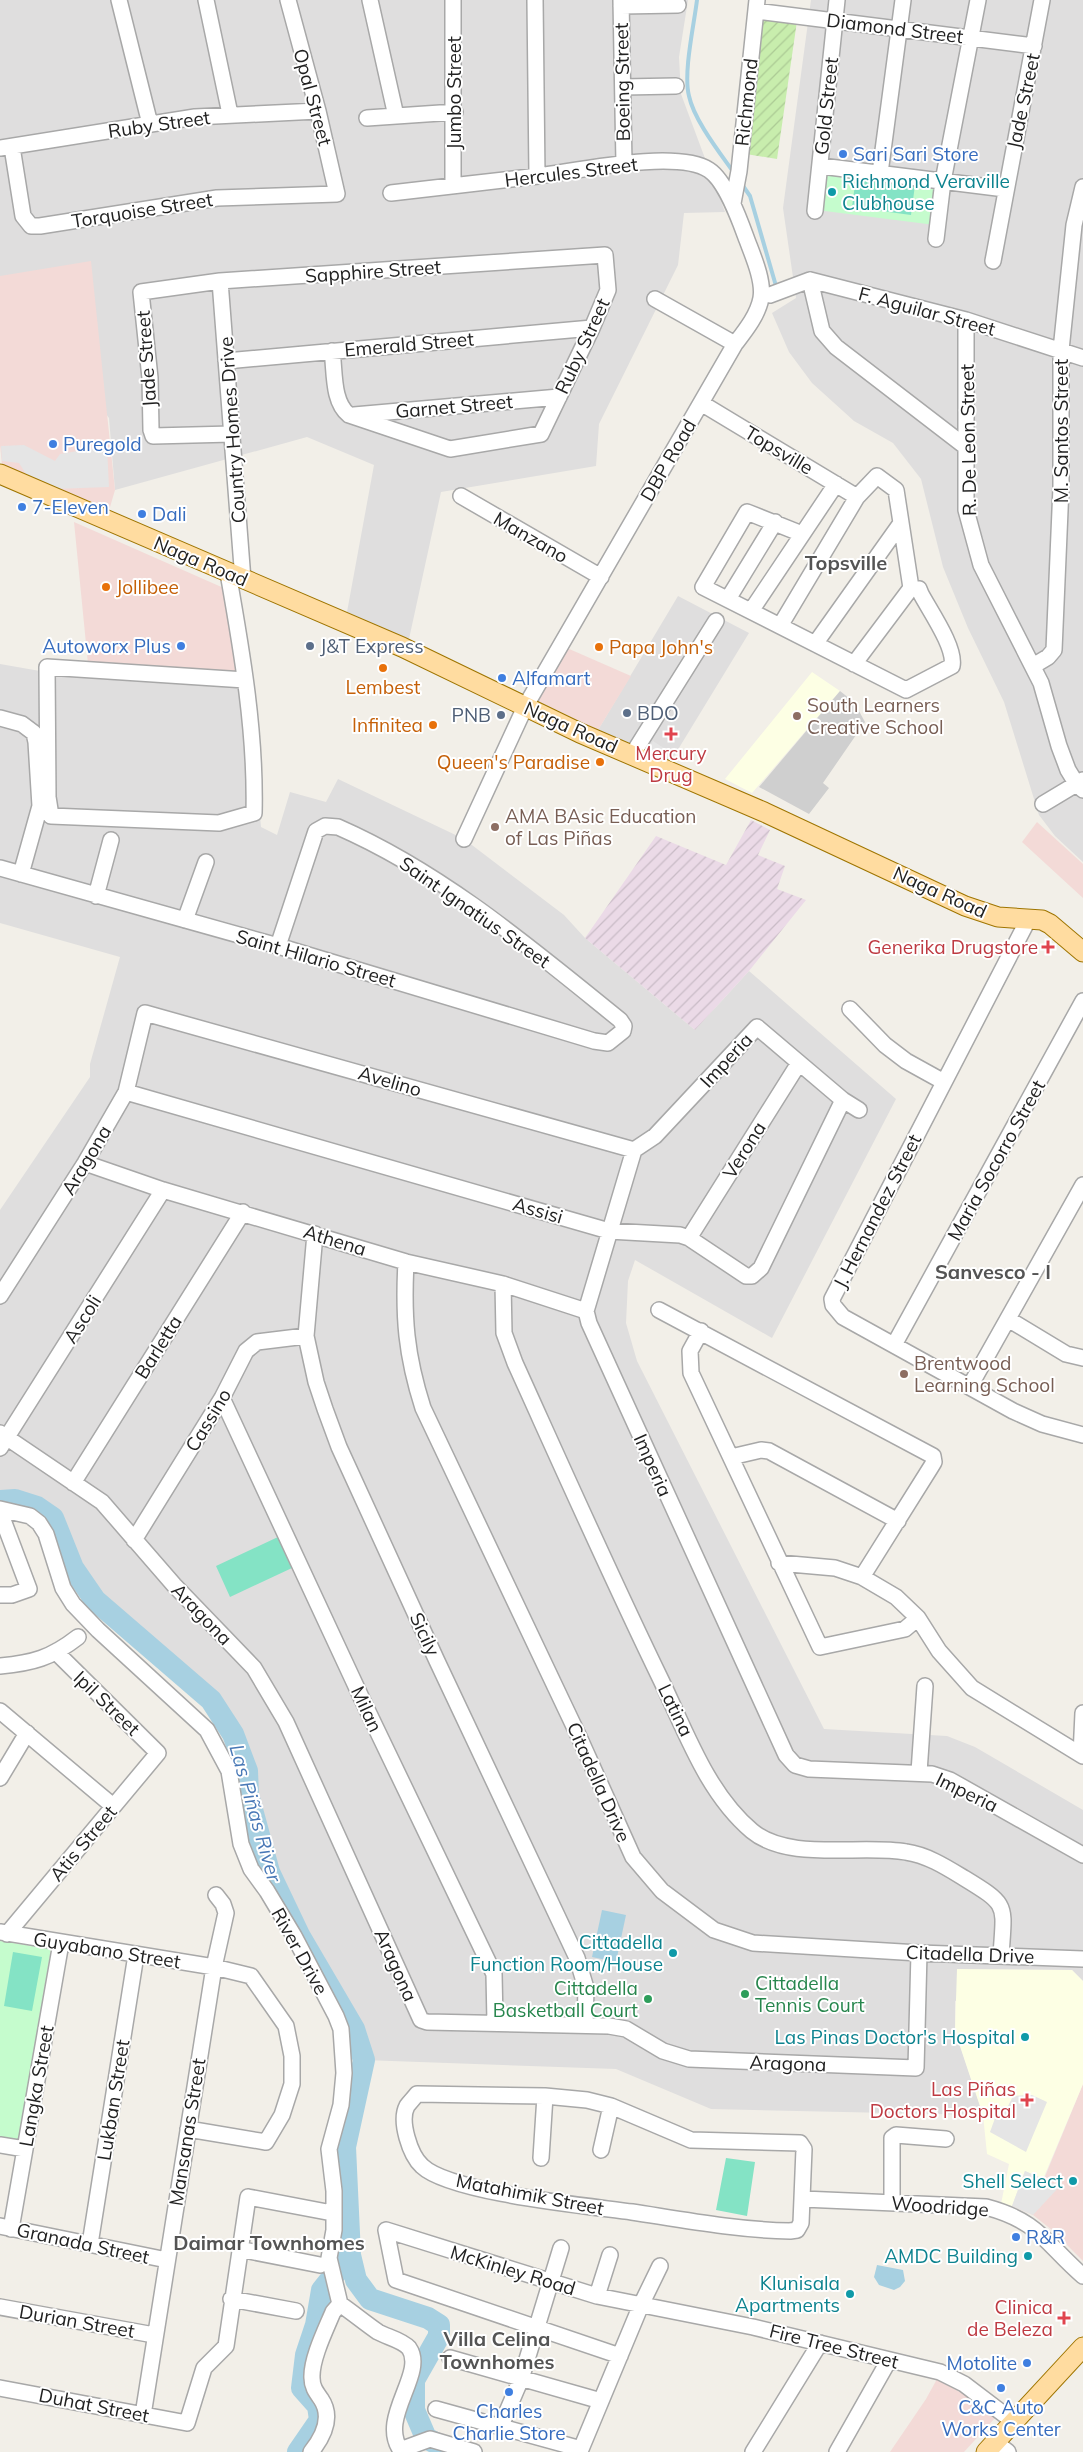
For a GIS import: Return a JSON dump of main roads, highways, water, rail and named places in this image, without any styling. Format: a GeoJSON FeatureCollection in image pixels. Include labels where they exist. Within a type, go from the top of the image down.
{"type":"FeatureCollection","features":[{"type":"Feature","properties":{"kind":"main road","name":"Naga Road"},"geometry":{"type":"LineString","coordinates":[[0,474],[402,647],[525,707],[773,816],[965,906],[992,915],[1050,924],[1083,952]]}},
{"type":"Feature","properties":{"kind":"main road"},"geometry":{"type":"LineString","coordinates":[[996,2449],[1014,2422],[1061,2373],[1083,2346]]}},
{"type":"Feature","properties":{"kind":"water"},"geometry":{"type":"Polygon","coordinates":[[[602,1910],[626,1915],[616,1962],[592,1957],[602,1910]]]}},
{"type":"Feature","properties":{"kind":"water"},"geometry":{"type":"Polygon","coordinates":[[[877,2265],[903,2270],[905,2281],[894,2290],[879,2285],[874,2277],[877,2265]]]}},
{"type":"Feature","properties":{"kind":"waterway"},"geometry":{"type":"LineString","coordinates":[[697,0],[688,62],[687,86],[689,96],[702,126],[734,173]]}},
{"type":"Feature","properties":{"kind":"waterway"},"geometry":{"type":"LineString","coordinates":[[741,183],[750,196],[776,286]]}},
{"type":"Feature","properties":{"kind":"waterway","name":"Las Piñas River"},"geometry":{"type":"LineString","coordinates":[[0,1501],[15,1500],[37,1507],[53,1518],[73,1568],[95,1600],[211,1700],[233,1734],[247,1771],[248,1795],[269,1872],[299,1935],[354,2029],[364,2060],[345,2147],[350,2255],[356,2280],[370,2299],[428,2318],[439,2325],[439,2336],[414,2380],[414,2410],[426,2438],[449,2450]]}},
{"type":"Feature","properties":{"kind":"waterway"},"geometry":{"type":"LineString","coordinates":[[298,2452],[320,2420],[318,2406],[302,2388],[306,2355],[316,2325],[322,2290],[346,2260]]}},
{"type":"Feature","properties":{"kind":"place","name":"Sari Sari Store"},"geometry":{"type":"Point","coordinates":[843,154]}},
{"type":"Feature","properties":{"kind":"place","name":"Richmond Veraville Clubhouse"},"geometry":{"type":"Point","coordinates":[832,192]}},
{"type":"Feature","properties":{"kind":"place","name":"Puregold"},"geometry":{"type":"Point","coordinates":[53,444]}},
{"type":"Feature","properties":{"kind":"place","name":"7-Eleven"},"geometry":{"type":"Point","coordinates":[22,507]}},
{"type":"Feature","properties":{"kind":"place","name":"Dali"},"geometry":{"type":"Point","coordinates":[142,514]}},
{"type":"Feature","properties":{"kind":"place","name":"Jollibee"},"geometry":{"type":"Point","coordinates":[106,587]}},
{"type":"Feature","properties":{"kind":"place","name":"Autoworx Plus"},"geometry":{"type":"Point","coordinates":[181,646]}},
{"type":"Feature","properties":{"kind":"place","name":"J&T Express"},"geometry":{"type":"Point","coordinates":[310,646]}},
{"type":"Feature","properties":{"kind":"place","name":"Papa John's"},"geometry":{"type":"Point","coordinates":[599,647]}},
{"type":"Feature","properties":{"kind":"place","name":"Lembest"},"geometry":{"type":"Point","coordinates":[383,668]}},
{"type":"Feature","properties":{"kind":"place","name":"Alfamart"},"geometry":{"type":"Point","coordinates":[502,678]}},
{"type":"Feature","properties":{"kind":"place","name":"BDO"},"geometry":{"type":"Point","coordinates":[627,713]}},
{"type":"Feature","properties":{"kind":"place","name":"PNB"},"geometry":{"type":"Point","coordinates":[501,715]}},
{"type":"Feature","properties":{"kind":"place","name":"South Learners Creative School"},"geometry":{"type":"Point","coordinates":[797,716]}},
{"type":"Feature","properties":{"kind":"place","name":"Infinitea"},"geometry":{"type":"Point","coordinates":[433,725]}},
{"type":"Feature","properties":{"kind":"place","name":"Mercury Drug"},"geometry":{"type":"Point","coordinates":[671,734]}},
{"type":"Feature","properties":{"kind":"place","name":"Queen's Paradise"},"geometry":{"type":"Point","coordinates":[600,762]}},
{"type":"Feature","properties":{"kind":"place","name":"AMA BAsic Education of Las Piñas"},"geometry":{"type":"Point","coordinates":[495,827]}},
{"type":"Feature","properties":{"kind":"place","name":"Generika Drugstore"},"geometry":{"type":"Point","coordinates":[1048,947]}},
{"type":"Feature","properties":{"kind":"place","name":"Brentwood Learning School"},"geometry":{"type":"Point","coordinates":[904,1374]}},
{"type":"Feature","properties":{"kind":"place","name":"Cittadella Function Room/House"},"geometry":{"type":"Point","coordinates":[673,1953]}},
{"type":"Feature","properties":{"kind":"place","name":"Cittadella Tennis Court"},"geometry":{"type":"Point","coordinates":[745,1994]}},
{"type":"Feature","properties":{"kind":"place","name":"Cittadella Basketball Court"},"geometry":{"type":"Point","coordinates":[648,1999]}},
{"type":"Feature","properties":{"kind":"place","name":"Las Pinas Doctor's Hospital"},"geometry":{"type":"Point","coordinates":[1025,2037]}},
{"type":"Feature","properties":{"kind":"place","name":"Las Piñas Doctors Hospital"},"geometry":{"type":"Point","coordinates":[1027,2100]}},
{"type":"Feature","properties":{"kind":"place","name":"Shell Select"},"geometry":{"type":"Point","coordinates":[1073,2181]}},
{"type":"Feature","properties":{"kind":"place","name":"R&R"},"geometry":{"type":"Point","coordinates":[1016,2237]}},
{"type":"Feature","properties":{"kind":"place","name":"AMDC Building"},"geometry":{"type":"Point","coordinates":[1028,2256]}},
{"type":"Feature","properties":{"kind":"place","name":"KIunisala Apartments"},"geometry":{"type":"Point","coordinates":[850,2294]}},
{"type":"Feature","properties":{"kind":"place","name":"Clinica de Beleza"},"geometry":{"type":"Point","coordinates":[1064,2318]}},
{"type":"Feature","properties":{"kind":"place","name":"Motolite"},"geometry":{"type":"Point","coordinates":[1027,2363]}},
{"type":"Feature","properties":{"kind":"place","name":"C&C Auto Works Center"},"geometry":{"type":"Point","coordinates":[1001,2388]}},
{"type":"Feature","properties":{"kind":"place","name":"Charles Charlie Store"},"geometry":{"type":"Point","coordinates":[509,2392]}},
{"type":"Feature","properties":{"kind":"district","name":"Topsville"},"geometry":{"type":"Point","coordinates":[846,562]}},
{"type":"Feature","properties":{"kind":"district","name":"Sanvesco - I"},"geometry":{"type":"Point","coordinates":[993,1271]}},
{"type":"Feature","properties":{"kind":"district","name":"Daimar Townhomes"},"geometry":{"type":"Point","coordinates":[269,2242]}},
{"type":"Feature","properties":{"kind":"district","name":"Villa Celina Townhomes"},"geometry":{"type":"Point","coordinates":[497,2350]}}]}
